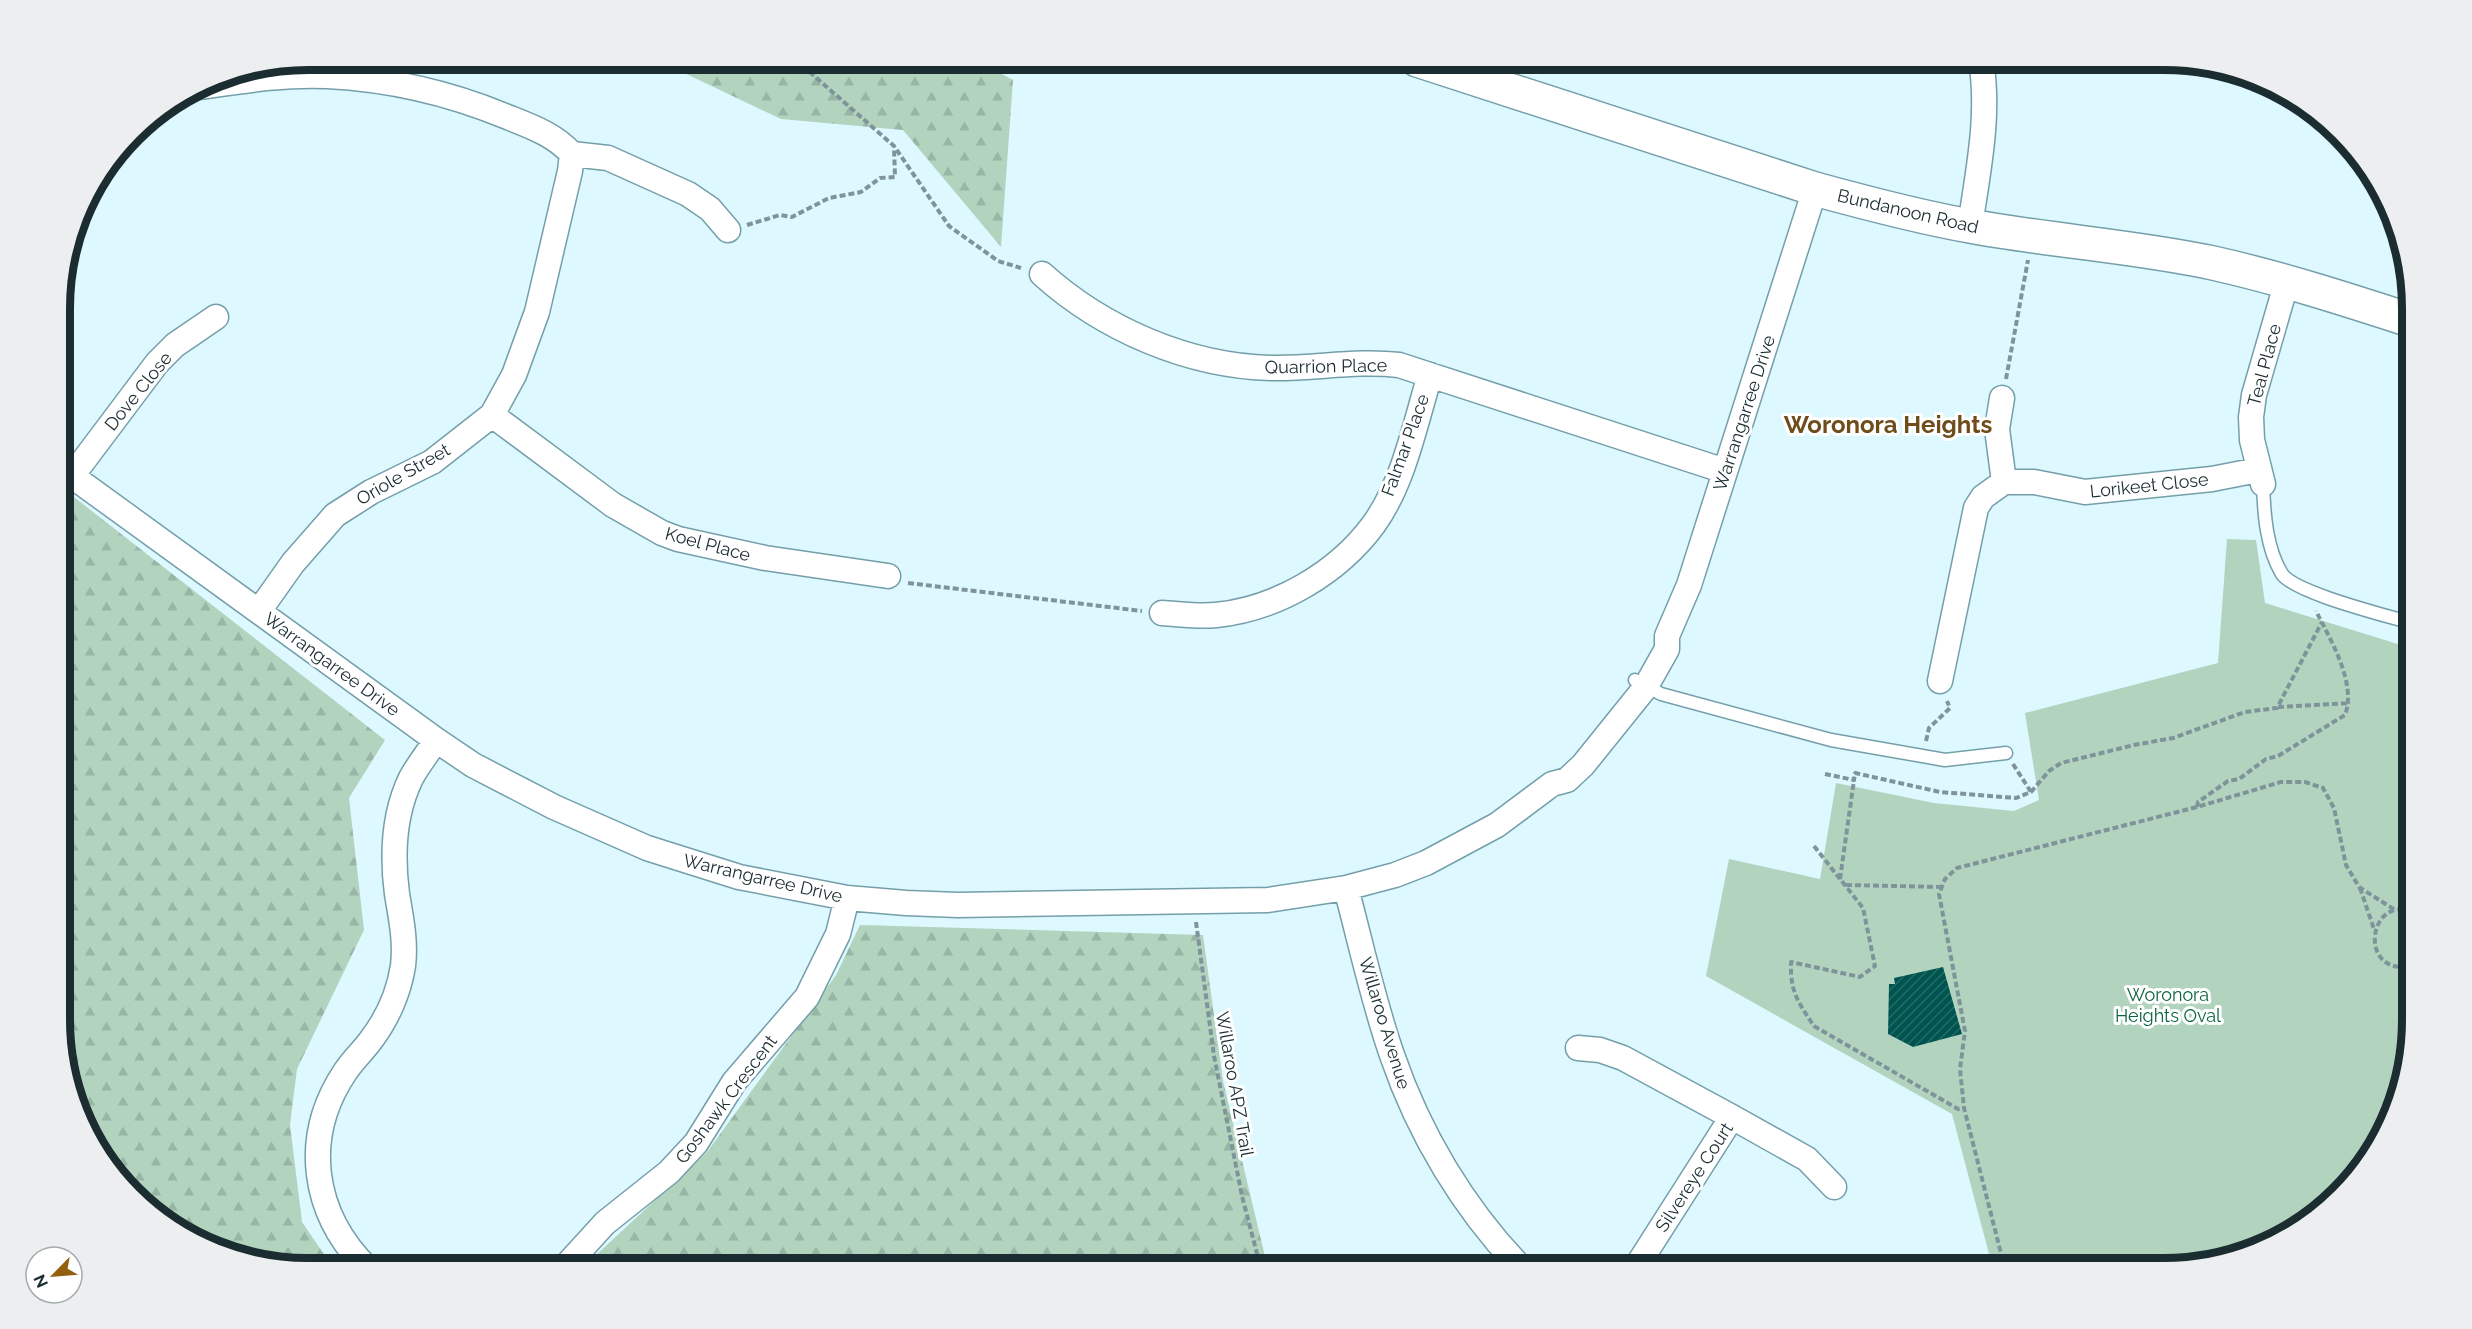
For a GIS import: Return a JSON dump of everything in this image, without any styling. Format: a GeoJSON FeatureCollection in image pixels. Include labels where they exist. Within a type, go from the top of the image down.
{"type":"FeatureCollection","features":[{"type":"Feature","properties":{"kind":"street","name":"Bundanoon Road"},"geometry":{"type":"LineString","coordinates":[[1448,70],[1815,189],[1875,206],[1970,226],[2116,246],[2212,263],[2287,281],[2402,317]]}},
{"type":"Feature","properties":{"kind":"street"},"geometry":{"type":"LineString","coordinates":[[1970,226],[1984,121],[1985,87],[1982,70]]}},
{"type":"Feature","properties":{"kind":"street"},"geometry":{"type":"LineString","coordinates":[[232,83],[288,76],[326,76],[440,93],[483,107],[546,133],[572,154],[608,158],[688,194],[710,209],[728,230]]}},
{"type":"Feature","properties":{"kind":"street","name":"Oriole Street"},"geometry":{"type":"LineString","coordinates":[[259,611],[292,563],[335,515],[371,492],[432,462],[492,415],[514,375],[537,312],[572,154]]}},
{"type":"Feature","properties":{"kind":"street","name":"Warrangarree Drive"},"geometry":{"type":"LineString","coordinates":[[70,475],[473,765],[554,807],[647,848],[739,877],[847,898],[958,905],[1268,900],[1346,888],[1395,874],[1467,843],[1515,813],[1552,784],[1559,770],[1640,684],[1657,644],[1667,636],[1689,585],[1815,189]]}},
{"type":"Feature","properties":{"kind":"street","name":"Quarrion Place"},"geometry":{"type":"LineString","coordinates":[[1042,274],[1065,295],[1092,313],[1158,345],[1194,356],[1239,366],[1270,368],[1302,368],[1376,362],[1399,365],[1725,471]]}},
{"type":"Feature","properties":{"kind":"street","name":"Teal Place"},"geometry":{"type":"LineString","coordinates":[[2260,477],[2252,440],[2251,417],[2254,395],[2287,281]]}},
{"type":"Feature","properties":{"kind":"street","name":"Dove Close"},"geometry":{"type":"LineString","coordinates":[[70,469],[157,363],[175,345],[216,317]]}},
{"type":"Feature","properties":{"kind":"street","name":"Falmar Place"},"geometry":{"type":"LineString","coordinates":[[1162,613],[1214,615],[1237,612],[1283,597],[1309,583],[1332,566],[1374,523],[1390,493],[1406,454],[1430,375]]}},
{"type":"Feature","properties":{"kind":"street"},"geometry":{"type":"LineString","coordinates":[[1940,681],[1976,508],[1983,497],[2004,482],[1997,429],[2002,398]]}},
{"type":"Feature","properties":{"kind":"street","name":"Koel Place"},"geometry":{"type":"LineString","coordinates":[[492,415],[613,505],[662,533],[678,539],[765,558],[888,576]]}},
{"type":"Feature","properties":{"kind":"street","name":"Lorikeet Close"},"geometry":{"type":"LineString","coordinates":[[2004,482],[2034,482],[2085,492],[2212,479],[2260,477]]}},
{"type":"Feature","properties":{"kind":"street"},"geometry":{"type":"LineString","coordinates":[[358,1258],[344,1242],[321,1195],[318,1142],[332,1093],[346,1070],[380,1028],[399,984],[404,943],[395,870],[396,826],[411,778],[436,740]]}},
{"type":"Feature","properties":{"kind":"street","name":"Willaroo Avenue"},"geometry":{"type":"LineString","coordinates":[[1346,888],[1383,1025],[1409,1099],[1425,1133],[1454,1182],[1487,1229],[1512,1258]]}},
{"type":"Feature","properties":{"kind":"street","name":"Goshawk Crescent"},"geometry":{"type":"LineString","coordinates":[[573,1258],[605,1223],[669,1173],[696,1143],[735,1082],[807,997],[838,934],[847,898]]}},
{"type":"Feature","properties":{"kind":"street","name":"Silvereye Court"},"geometry":{"type":"LineString","coordinates":[[1578,1048],[1600,1050],[1623,1058],[1732,1117],[1807,1160],[1834,1187]]}},
{"type":"Feature","properties":{"kind":"street","name":"Silvereye Court"},"geometry":{"type":"LineString","coordinates":[[1642,1258],[1732,1117]]}},
{"type":"Feature","properties":{"kind":"lane"},"geometry":{"type":"LineString","coordinates":[[2260,477],[2265,521],[2276,562],[2283,575],[2291,583],[2308,591],[2402,620]]}},
{"type":"Feature","properties":{"kind":"lane"},"geometry":{"type":"LineString","coordinates":[[1640,684],[1661,694],[1831,740],[1945,760],[2006,753]]}},
{"type":"Feature","properties":{"kind":"path"},"geometry":{"type":"LineString","coordinates":[[807,70],[894,146],[949,226],[998,261],[1042,274]]}},
{"type":"Feature","properties":{"kind":"path"},"geometry":{"type":"LineString","coordinates":[[728,230],[780,215],[792,217],[829,198],[861,192],[880,178],[895,177],[894,146]]}},
{"type":"Feature","properties":{"kind":"path"},"geometry":{"type":"LineString","coordinates":[[2002,398],[2028,260]]}},
{"type":"Feature","properties":{"kind":"path"},"geometry":{"type":"LineString","coordinates":[[888,576],[916,585],[1162,613]]}},
{"type":"Feature","properties":{"kind":"path"},"geometry":{"type":"LineString","coordinates":[[2197,807],[2198,802],[2228,781],[2239,779],[2266,759],[2278,756],[2310,735],[2320,732],[2345,714],[2350,703],[2345,674],[2308,591]]}},
{"type":"Feature","properties":{"kind":"path"},"geometry":{"type":"LineString","coordinates":[[2277,708],[2322,622]]}},
{"type":"Feature","properties":{"kind":"path"},"geometry":{"type":"LineString","coordinates":[[1923,756],[1929,728],[1950,708],[1940,681]]}},
{"type":"Feature","properties":{"kind":"path"},"geometry":{"type":"LineString","coordinates":[[1840,879],[1855,773],[1940,792],[2016,798],[2031,792],[2049,771],[2061,763],[2173,738],[2245,712],[2350,703]]}},
{"type":"Feature","properties":{"kind":"path"},"geometry":{"type":"LineString","coordinates":[[2006,753],[2031,792]]}},
{"type":"Feature","properties":{"kind":"path"},"geometry":{"type":"LineString","coordinates":[[1825,774],[1854,780]]}},
{"type":"Feature","properties":{"kind":"path"},"geometry":{"type":"LineString","coordinates":[[2002,1258],[1964,1108],[1960,1070],[1965,1031],[1939,894],[1945,879],[1957,868],[2197,807],[2281,782],[2305,782],[2323,788],[2334,808],[2346,864],[2359,887],[2374,930],[2373,943],[2379,957],[2394,967],[2402,967]]}},
{"type":"Feature","properties":{"kind":"path"},"geometry":{"type":"LineString","coordinates":[[1814,846],[1863,908],[1875,966],[1860,977],[1791,962],[1791,982],[1800,1006],[1814,1026],[1958,1109],[1964,1108]]}},
{"type":"Feature","properties":{"kind":"path"},"geometry":{"type":"LineString","coordinates":[[1846,885],[1942,887]]}},
{"type":"Feature","properties":{"kind":"path"},"geometry":{"type":"LineString","coordinates":[[2359,887],[2395,910],[2402,910]]}},
{"type":"Feature","properties":{"kind":"path","name":"Willaroo APZ Trail"},"geometry":{"type":"LineString","coordinates":[[1193,902],[1214,1056],[1242,1196],[1258,1258]]}},
{"type":"Feature","properties":{"kind":"path"},"geometry":{"type":"LineString","coordinates":[[2374,930],[2383,917],[2395,910]]}},
{"type":"Feature","properties":{"kind":"green space"},"geometry":{"type":"Polygon","coordinates":[[[678,70],[994,70],[1013,80],[1001,247],[903,130],[781,119],[678,70]]]}},
{"type":"Feature","properties":{"kind":"green space"},"geometry":{"type":"Polygon","coordinates":[[[70,494],[385,740],[349,798],[364,930],[297,1069],[290,1125],[302,1222],[327,1258],[293,1258],[262,1254],[232,1246],[189,1227],[151,1200],[129,1178],[102,1140],[83,1097],[75,1067],[70,1021],[70,494]]]}},
{"type":"Feature","properties":{"kind":"green space","name":"Woronora Heights Oval"},"geometry":{"type":"Polygon","coordinates":[[[2227,539],[2256,540],[2265,603],[2401,645],[2402,1021],[2397,1067],[2389,1097],[2370,1140],[2343,1178],[2309,1209],[2283,1227],[2255,1240],[2210,1254],[2179,1258],[1990,1258],[1952,1114],[1706,976],[1729,859],[1820,879],[1836,783],[1934,803],[2014,811],[2039,800],[2025,713],[2218,663],[2227,539]]]}},
{"type":"Feature","properties":{"kind":"green space"},"geometry":{"type":"Polygon","coordinates":[[[860,925],[1203,935],[1223,1081],[1265,1258],[593,1258],[707,1152],[836,975],[860,925]]]}},
{"type":"Feature","properties":{"kind":"building"},"geometry":{"type":"Polygon","coordinates":[[[1943,967],[1962,1034],[1913,1047],[1888,1034],[1889,984],[1895,984],[1894,978],[1943,967]]]}},
{"type":"Feature","properties":{"kind":"district","name":"Woronora Heights"},"geometry":{"type":"Point","coordinates":[1888,424]}}]}
